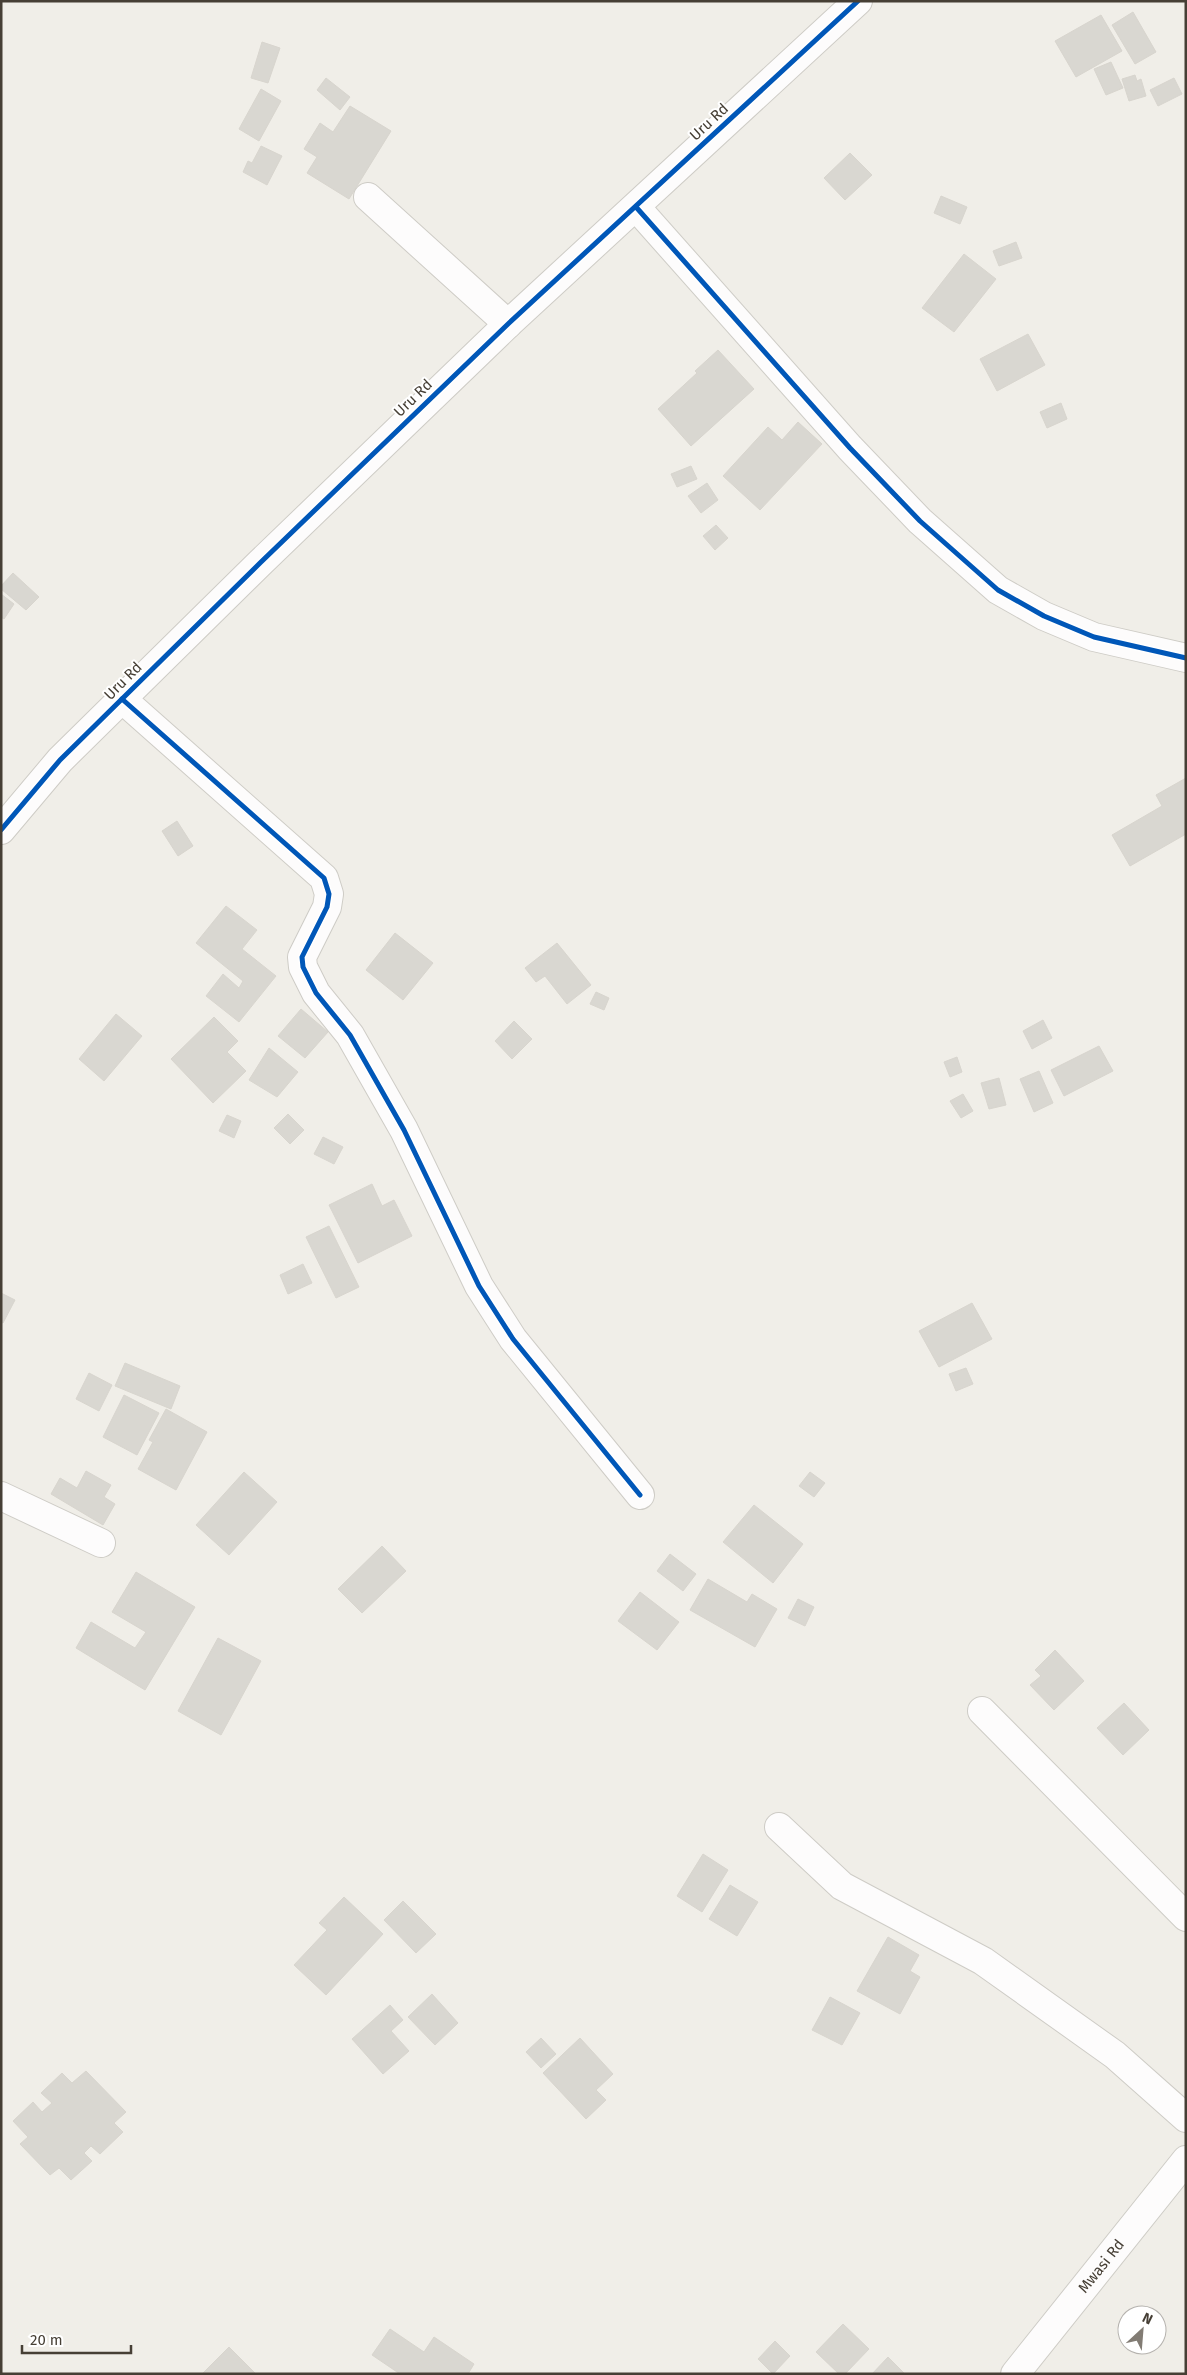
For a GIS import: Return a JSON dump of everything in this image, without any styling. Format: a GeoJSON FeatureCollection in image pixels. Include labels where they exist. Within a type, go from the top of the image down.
{"type":"FeatureCollection","features":[{"type":"Feature","properties":{"kind":"street","name":"Uru Rd"},"geometry":{"type":"LineString","coordinates":[[1,830],[60,760],[260,563],[508,324],[858,1]]}},
{"type":"Feature","properties":{"kind":"street"},"geometry":{"type":"LineString","coordinates":[[368,197],[508,324]]}},
{"type":"Feature","properties":{"kind":"street"},"geometry":{"type":"LineString","coordinates":[[636,206],[850,448],[920,521],[998,590],[1044,616],[1094,637],[1186,658]]}},
{"type":"Feature","properties":{"kind":"street"},"geometry":{"type":"LineString","coordinates":[[122,699],[324,878],[329,894],[327,907],[302,957],[303,967],[316,993],[350,1035],[399,1121],[479,1286],[513,1339],[640,1495]]}},
{"type":"Feature","properties":{"kind":"street"},"geometry":{"type":"LineString","coordinates":[[1,1496],[101,1543]]}},
{"type":"Feature","properties":{"kind":"street"},"geometry":{"type":"LineString","coordinates":[[982,1711],[1186,1916]]}},
{"type":"Feature","properties":{"kind":"street"},"geometry":{"type":"LineString","coordinates":[[779,1827],[842,1886],[984,1961],[1114,2055],[1186,2118]]}},
{"type":"Feature","properties":{"kind":"street","name":"Mwasi Rd"},"geometry":{"type":"LineString","coordinates":[[1016,2374],[1186,2160]]}},
{"type":"Feature","properties":{"kind":"building"},"geometry":{"type":"Polygon","coordinates":[[[1133,12],[1156,52],[1135,64],[1112,25],[1133,12]]]}},
{"type":"Feature","properties":{"kind":"building"},"geometry":{"type":"Polygon","coordinates":[[[1101,15],[1122,51],[1076,77],[1055,41],[1101,15]]]}},
{"type":"Feature","properties":{"kind":"building"},"geometry":{"type":"Polygon","coordinates":[[[262,42],[280,48],[268,83],[251,78],[262,42]]]}},
{"type":"Feature","properties":{"kind":"building"},"geometry":{"type":"Polygon","coordinates":[[[1111,62],[1123,88],[1106,95],[1094,69],[1111,62]]]}},
{"type":"Feature","properties":{"kind":"building"},"geometry":{"type":"Polygon","coordinates":[[[1135,75],[1137,81],[1141,79],[1146,96],[1129,101],[1122,79],[1135,75]]]}},
{"type":"Feature","properties":{"kind":"building"},"geometry":{"type":"Polygon","coordinates":[[[326,78],[350,97],[340,110],[317,90],[326,78]]]}},
{"type":"Feature","properties":{"kind":"building"},"geometry":{"type":"Polygon","coordinates":[[[1174,78],[1182,94],[1158,106],[1150,90],[1174,78]]]}},
{"type":"Feature","properties":{"kind":"building"},"geometry":{"type":"Polygon","coordinates":[[[261,89],[281,101],[259,141],[239,129],[261,89]]]}},
{"type":"Feature","properties":{"kind":"building"},"geometry":{"type":"Polygon","coordinates":[[[350,106],[391,131],[349,199],[307,173],[317,157],[304,149],[320,123],[333,132],[350,106]]]}},
{"type":"Feature","properties":{"kind":"building"},"geometry":{"type":"Polygon","coordinates":[[[261,146],[282,156],[267,185],[243,172],[248,161],[252,163],[261,146]]]}},
{"type":"Feature","properties":{"kind":"building"},"geometry":{"type":"Polygon","coordinates":[[[850,153],[872,175],[845,200],[824,178],[850,153]]]}},
{"type":"Feature","properties":{"kind":"building"},"geometry":{"type":"Polygon","coordinates":[[[941,196],[967,207],[960,224],[934,213],[941,196]]]}},
{"type":"Feature","properties":{"kind":"building"},"geometry":{"type":"Polygon","coordinates":[[[1016,242],[1022,258],[999,266],[993,251],[1016,242]]]}},
{"type":"Feature","properties":{"kind":"building"},"geometry":{"type":"Polygon","coordinates":[[[964,254],[996,279],[954,332],[922,308],[964,254]]]}},
{"type":"Feature","properties":{"kind":"building"},"geometry":{"type":"Polygon","coordinates":[[[1028,334],[1045,365],[997,391],[980,359],[1028,334]]]}},
{"type":"Feature","properties":{"kind":"building"},"geometry":{"type":"Polygon","coordinates":[[[718,350],[754,389],[691,446],[658,409],[697,373],[695,371],[718,350]]]}},
{"type":"Feature","properties":{"kind":"building"},"geometry":{"type":"Polygon","coordinates":[[[1061,403],[1067,419],[1047,428],[1040,412],[1061,403]]]}},
{"type":"Feature","properties":{"kind":"building"},"geometry":{"type":"Polygon","coordinates":[[[798,422],[822,444],[760,510],[723,476],[768,427],[782,440],[798,422]]]}},
{"type":"Feature","properties":{"kind":"building"},"geometry":{"type":"Polygon","coordinates":[[[691,466],[697,479],[677,487],[671,474],[691,466]]]}},
{"type":"Feature","properties":{"kind":"building"},"geometry":{"type":"Polygon","coordinates":[[[707,483],[718,500],[701,513],[688,496],[707,483]]]}},
{"type":"Feature","properties":{"kind":"building"},"geometry":{"type":"Polygon","coordinates":[[[716,525],[728,538],[715,550],[703,536],[716,525]]]}},
{"type":"Feature","properties":{"kind":"building"},"geometry":{"type":"Polygon","coordinates":[[[13,573],[39,597],[26,610],[1,589],[1,586],[13,573]]]}},
{"type":"Feature","properties":{"kind":"building"},"geometry":{"type":"Polygon","coordinates":[[[1,594],[14,604],[4,619],[1,617],[1,594]]]}},
{"type":"Feature","properties":{"kind":"building"},"geometry":{"type":"Polygon","coordinates":[[[1186,778],[1186,834],[1130,866],[1112,835],[1162,806],[1156,795],[1186,778]]]}},
{"type":"Feature","properties":{"kind":"building"},"geometry":{"type":"Polygon","coordinates":[[[177,821],[193,846],[178,856],[162,831],[177,821]]]}},
{"type":"Feature","properties":{"kind":"building"},"geometry":{"type":"Polygon","coordinates":[[[226,906],[257,930],[242,949],[276,976],[239,1022],[206,996],[223,974],[239,988],[243,981],[196,943],[226,906]]]}},
{"type":"Feature","properties":{"kind":"building"},"geometry":{"type":"Polygon","coordinates":[[[395,933],[433,963],[403,1000],[366,970],[395,933]]]}},
{"type":"Feature","properties":{"kind":"building"},"geometry":{"type":"Polygon","coordinates":[[[557,943],[591,985],[567,1004],[545,976],[536,982],[525,968],[557,943]]]}},
{"type":"Feature","properties":{"kind":"building"},"geometry":{"type":"Polygon","coordinates":[[[596,992],[609,998],[604,1010],[590,1004],[596,992]]]}},
{"type":"Feature","properties":{"kind":"building"},"geometry":{"type":"Polygon","coordinates":[[[301,1009],[328,1032],[305,1058],[278,1036],[301,1009]]]}},
{"type":"Feature","properties":{"kind":"building"},"geometry":{"type":"Polygon","coordinates":[[[116,1014],[142,1036],[104,1081],[79,1059],[116,1014]]]}},
{"type":"Feature","properties":{"kind":"building"},"geometry":{"type":"Polygon","coordinates":[[[214,1017],[238,1041],[227,1052],[246,1071],[213,1103],[171,1059],[214,1017]]]}},
{"type":"Feature","properties":{"kind":"building"},"geometry":{"type":"Polygon","coordinates":[[[1043,1020],[1052,1038],[1032,1049],[1023,1031],[1043,1020]]]}},
{"type":"Feature","properties":{"kind":"building"},"geometry":{"type":"Polygon","coordinates":[[[514,1021],[532,1039],[512,1059],[495,1041],[514,1021]]]}},
{"type":"Feature","properties":{"kind":"building"},"geometry":{"type":"Polygon","coordinates":[[[1099,1046],[1113,1071],[1064,1096],[1051,1070],[1099,1046]]]}},
{"type":"Feature","properties":{"kind":"building"},"geometry":{"type":"Polygon","coordinates":[[[269,1048],[298,1072],[277,1097],[249,1080],[269,1048]]]}},
{"type":"Feature","properties":{"kind":"building"},"geometry":{"type":"Polygon","coordinates":[[[957,1057],[962,1072],[950,1077],[944,1062],[957,1057]]]}},
{"type":"Feature","properties":{"kind":"building"},"geometry":{"type":"Polygon","coordinates":[[[1039,1071],[1053,1103],[1034,1112],[1020,1079],[1039,1071]]]}},
{"type":"Feature","properties":{"kind":"building"},"geometry":{"type":"Polygon","coordinates":[[[999,1078],[1006,1105],[989,1109],[981,1083],[999,1078]]]}},
{"type":"Feature","properties":{"kind":"building"},"geometry":{"type":"Polygon","coordinates":[[[963,1094],[973,1111],[961,1118],[950,1101],[963,1094]]]}},
{"type":"Feature","properties":{"kind":"building"},"geometry":{"type":"Polygon","coordinates":[[[288,1114],[304,1130],[290,1144],[274,1128],[288,1114]]]}},
{"type":"Feature","properties":{"kind":"building"},"geometry":{"type":"Polygon","coordinates":[[[227,1115],[241,1121],[234,1138],[219,1131],[227,1115]]]}},
{"type":"Feature","properties":{"kind":"building"},"geometry":{"type":"Polygon","coordinates":[[[323,1137],[343,1147],[334,1164],[314,1154],[323,1137]]]}},
{"type":"Feature","properties":{"kind":"building"},"geometry":{"type":"Polygon","coordinates":[[[372,1184],[382,1206],[394,1200],[412,1236],[358,1263],[329,1205],[372,1184]]]}},
{"type":"Feature","properties":{"kind":"building"},"geometry":{"type":"Polygon","coordinates":[[[329,1226],[359,1287],[336,1298],[306,1237],[329,1226]]]}},
{"type":"Feature","properties":{"kind":"building"},"geometry":{"type":"Polygon","coordinates":[[[303,1264],[312,1283],[288,1294],[280,1275],[303,1264]]]}},
{"type":"Feature","properties":{"kind":"building"},"geometry":{"type":"Polygon","coordinates":[[[1,1293],[15,1300],[3,1323],[1,1322],[1,1293]]]}},
{"type":"Feature","properties":{"kind":"building"},"geometry":{"type":"Polygon","coordinates":[[[972,1303],[992,1339],[939,1367],[919,1331],[972,1303]]]}},
{"type":"Feature","properties":{"kind":"building"},"geometry":{"type":"Polygon","coordinates":[[[125,1363],[180,1386],[171,1409],[115,1386],[125,1363]]]}},
{"type":"Feature","properties":{"kind":"building"},"geometry":{"type":"Polygon","coordinates":[[[966,1368],[973,1384],[956,1391],[949,1374],[966,1368]]]}},
{"type":"Feature","properties":{"kind":"building"},"geometry":{"type":"Polygon","coordinates":[[[89,1373],[112,1385],[99,1411],[76,1399],[89,1373]]]}},
{"type":"Feature","properties":{"kind":"building"},"geometry":{"type":"Polygon","coordinates":[[[124,1395],[159,1413],[137,1455],[103,1437],[124,1395]]]}},
{"type":"Feature","properties":{"kind":"building"},"geometry":{"type":"Polygon","coordinates":[[[166,1409],[207,1432],[176,1490],[138,1469],[153,1442],[149,1440],[166,1409]]]}},
{"type":"Feature","properties":{"kind":"building"},"geometry":{"type":"Polygon","coordinates":[[[86,1471],[111,1485],[104,1497],[115,1504],[103,1525],[51,1494],[60,1478],[77,1488],[86,1471]]]}},
{"type":"Feature","properties":{"kind":"building"},"geometry":{"type":"Polygon","coordinates":[[[244,1472],[277,1502],[229,1555],[196,1525],[244,1472]]]}},
{"type":"Feature","properties":{"kind":"building"},"geometry":{"type":"Polygon","coordinates":[[[810,1472],[825,1483],[814,1497],[799,1486],[810,1472]]]}},
{"type":"Feature","properties":{"kind":"building"},"geometry":{"type":"Polygon","coordinates":[[[754,1505],[803,1544],[773,1583],[723,1542],[754,1505]]]}},
{"type":"Feature","properties":{"kind":"building"},"geometry":{"type":"Polygon","coordinates":[[[382,1546],[406,1571],[362,1613],[338,1589],[382,1546]]]}},
{"type":"Feature","properties":{"kind":"building"},"geometry":{"type":"Polygon","coordinates":[[[670,1554],[696,1574],[683,1591],[657,1571],[670,1554]]]}},
{"type":"Feature","properties":{"kind":"building"},"geometry":{"type":"Polygon","coordinates":[[[136,1572],[195,1607],[145,1690],[76,1648],[91,1622],[135,1648],[146,1632],[112,1612],[136,1572]]]}},
{"type":"Feature","properties":{"kind":"building"},"geometry":{"type":"Polygon","coordinates":[[[708,1579],[747,1602],[752,1594],[777,1609],[755,1647],[690,1610],[708,1579]]]}},
{"type":"Feature","properties":{"kind":"building"},"geometry":{"type":"Polygon","coordinates":[[[640,1592],[679,1622],[657,1650],[618,1621],[640,1592]]]}},
{"type":"Feature","properties":{"kind":"building"},"geometry":{"type":"Polygon","coordinates":[[[798,1599],[814,1607],[805,1626],[788,1618],[798,1599]]]}},
{"type":"Feature","properties":{"kind":"building"},"geometry":{"type":"Polygon","coordinates":[[[218,1638],[261,1661],[221,1735],[178,1711],[218,1638]]]}},
{"type":"Feature","properties":{"kind":"building"},"geometry":{"type":"Polygon","coordinates":[[[1055,1650],[1084,1681],[1054,1710],[1030,1685],[1041,1676],[1035,1670],[1055,1650]]]}},
{"type":"Feature","properties":{"kind":"building"},"geometry":{"type":"Polygon","coordinates":[[[1124,1703],[1149,1730],[1123,1755],[1097,1728],[1124,1703]]]}},
{"type":"Feature","properties":{"kind":"building"},"geometry":{"type":"Polygon","coordinates":[[[703,1854],[728,1870],[702,1912],[677,1896],[703,1854]]]}},
{"type":"Feature","properties":{"kind":"building"},"geometry":{"type":"Polygon","coordinates":[[[730,1885],[758,1902],[737,1936],[709,1919],[730,1885]]]}},
{"type":"Feature","properties":{"kind":"building"},"geometry":{"type":"Polygon","coordinates":[[[344,1897],[383,1934],[326,1995],[294,1965],[327,1930],[319,1923],[344,1897]]]}},
{"type":"Feature","properties":{"kind":"building"},"geometry":{"type":"Polygon","coordinates":[[[403,1901],[436,1934],[416,1953],[384,1920],[403,1901]]]}},
{"type":"Feature","properties":{"kind":"building"},"geometry":{"type":"Polygon","coordinates":[[[888,1937],[919,1955],[910,1971],[920,1977],[900,2014],[857,1991],[888,1937]]]}},
{"type":"Feature","properties":{"kind":"building"},"geometry":{"type":"Polygon","coordinates":[[[432,1994],[458,2023],[435,2045],[408,2017],[432,1994]]]}},
{"type":"Feature","properties":{"kind":"building"},"geometry":{"type":"Polygon","coordinates":[[[830,1997],[860,2013],[842,2045],[812,2030],[830,1997]]]}},
{"type":"Feature","properties":{"kind":"building"},"geometry":{"type":"Polygon","coordinates":[[[390,2005],[403,2020],[391,2031],[409,2051],[383,2074],[352,2039],[390,2005]]]}},
{"type":"Feature","properties":{"kind":"building"},"geometry":{"type":"Polygon","coordinates":[[[541,2038],[556,2054],[541,2068],[526,2052],[541,2038]]]}},
{"type":"Feature","properties":{"kind":"building"},"geometry":{"type":"Polygon","coordinates":[[[580,2038],[613,2074],[596,2090],[606,2100],[586,2119],[543,2073],[580,2038]]]}},
{"type":"Feature","properties":{"kind":"building"},"geometry":{"type":"Polygon","coordinates":[[[86,2071],[126,2112],[114,2123],[123,2132],[100,2154],[91,2146],[84,2153],[92,2161],[71,2180],[59,2168],[50,2175],[20,2144],[28,2137],[13,2121],[33,2102],[42,2112],[52,2103],[41,2093],[62,2073],[72,2083],[86,2071]]]}},
{"type":"Feature","properties":{"kind":"building"},"geometry":{"type":"Polygon","coordinates":[[[843,2324],[869,2349],[845,2374],[839,2374],[816,2352],[843,2324]]]}},
{"type":"Feature","properties":{"kind":"building"},"geometry":{"type":"Polygon","coordinates":[[[390,2329],[424,2352],[434,2337],[474,2364],[468,2374],[400,2374],[372,2355],[390,2329]]]}},
{"type":"Feature","properties":{"kind":"building"},"geometry":{"type":"Polygon","coordinates":[[[775,2341],[790,2356],[773,2374],[758,2359],[775,2341]]]}},
{"type":"Feature","properties":{"kind":"building"},"geometry":{"type":"Polygon","coordinates":[[[229,2347],[256,2374],[202,2374],[229,2347]]]}},
{"type":"Feature","properties":{"kind":"building"},"geometry":{"type":"Polygon","coordinates":[[[888,2357],[905,2374],[872,2374],[888,2357]]]}},
{"type":"Feature","properties":{"kind":"cycle path"},"geometry":{"type":"LineString","coordinates":[[1,830],[60,760],[260,563],[508,324],[858,1]]}},
{"type":"Feature","properties":{"kind":"cycle path"},"geometry":{"type":"LineString","coordinates":[[636,207],[850,448],[920,521],[998,590],[1044,616],[1094,637],[1186,658]]}},
{"type":"Feature","properties":{"kind":"cycle path"},"geometry":{"type":"LineString","coordinates":[[122,699],[324,878],[329,894],[327,907],[302,957],[303,967],[316,993],[350,1035],[404,1130],[479,1286],[513,1339],[640,1495]]}}]}
